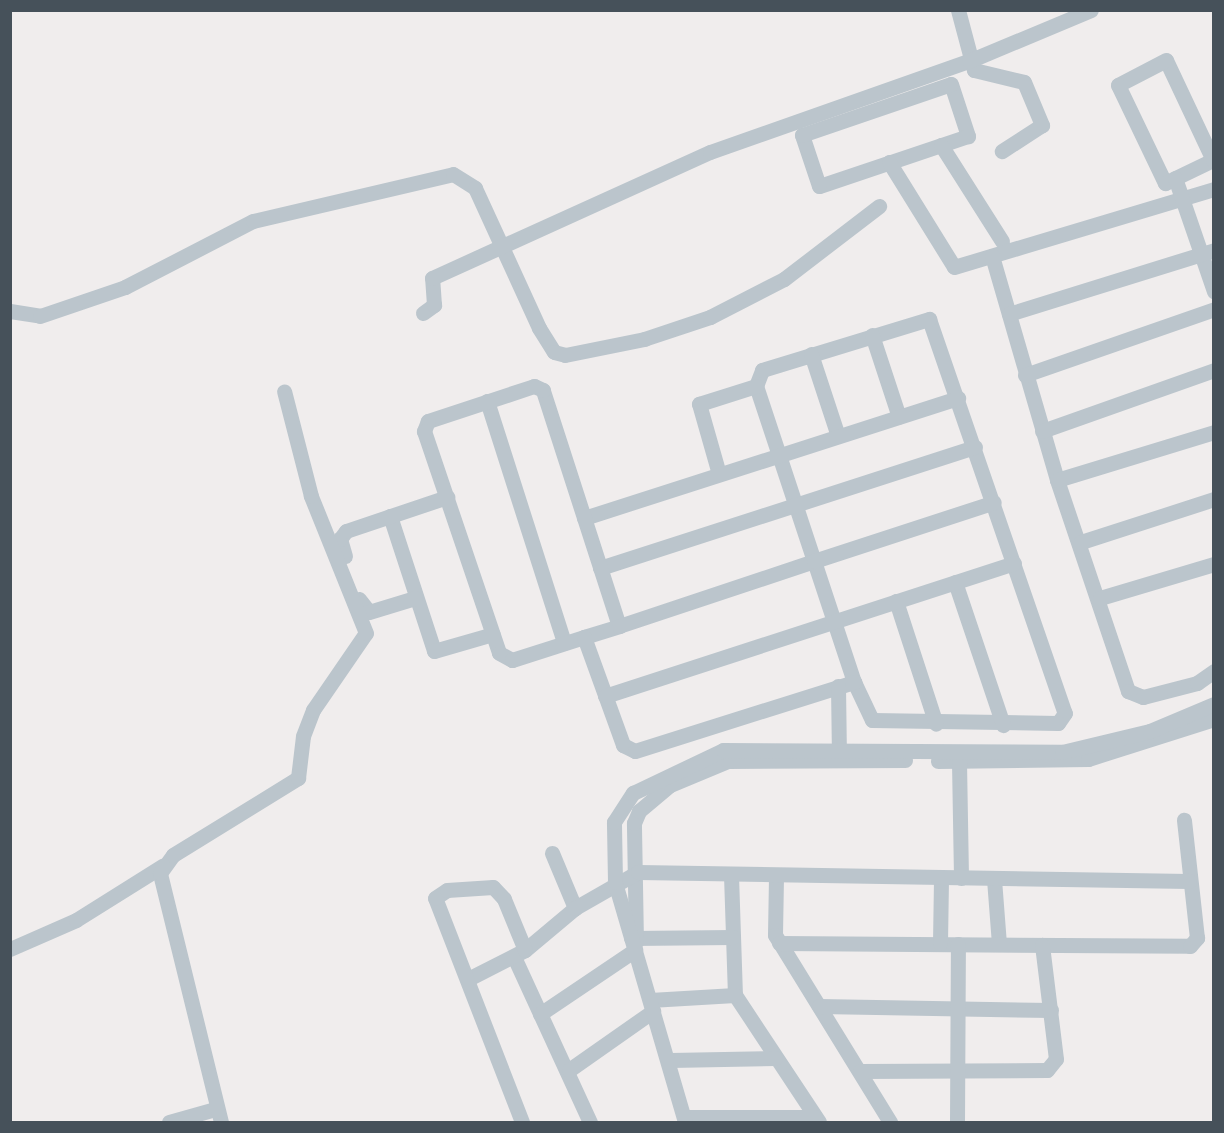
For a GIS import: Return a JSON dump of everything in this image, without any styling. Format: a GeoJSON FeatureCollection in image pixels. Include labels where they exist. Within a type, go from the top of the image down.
{"type":"FeatureCollection","features":[{"type":"Feature","properties":{"kind":"street"},"geometry":{"type":"LineString","coordinates":[[958,10],[969,61],[978,74],[1020,79],[1040,117],[1039,129],[1002,151]]}},
{"type":"Feature","properties":{"kind":"street"},"geometry":{"type":"LineString","coordinates":[[423,313],[434,305],[432,278],[504,248],[710,152],[969,61],[1091,10]]}},
{"type":"Feature","properties":{"kind":"street"},"geometry":{"type":"LineString","coordinates":[[1166,60],[1213,159],[1165,183],[1118,85],[1166,60]]}},
{"type":"Feature","properties":{"kind":"street"},"geometry":{"type":"LineString","coordinates":[[951,84],[968,136],[941,145],[819,186],[802,135],[951,84]]}},
{"type":"Feature","properties":{"kind":"street"},"geometry":{"type":"LineString","coordinates":[[941,145],[1002,241]]}},
{"type":"Feature","properties":{"kind":"street"},"geometry":{"type":"LineString","coordinates":[[890,162],[954,267],[1186,200],[1214,189]]}},
{"type":"Feature","properties":{"kind":"street"},"geometry":{"type":"LineString","coordinates":[[10,311],[40,316],[125,286],[233,228],[446,174],[461,176],[475,188],[504,248],[538,328],[561,355],[644,339],[711,317],[784,279],[879,206]]}},
{"type":"Feature","properties":{"kind":"street"},"geometry":{"type":"LineString","coordinates":[[1175,178],[1208,252],[1214,291]]}},
{"type":"Feature","properties":{"kind":"street"},"geometry":{"type":"LineString","coordinates":[[1009,314],[1208,252]]}},
{"type":"Feature","properties":{"kind":"street"},"geometry":{"type":"LineString","coordinates":[[992,256],[1057,480],[1081,542],[1133,695],[1197,683],[1214,671]]}},
{"type":"Feature","properties":{"kind":"street"},"geometry":{"type":"LineString","coordinates":[[1025,375],[1214,309]]}},
{"type":"Feature","properties":{"kind":"street"},"geometry":{"type":"LineString","coordinates":[[929,319],[1065,713],[1058,723],[1046,726],[878,723],[854,682],[756,386],[762,370],[872,335],[929,319]]}},
{"type":"Feature","properties":{"kind":"street"},"geometry":{"type":"LineString","coordinates":[[872,335],[899,417]]}},
{"type":"Feature","properties":{"kind":"street"},"geometry":{"type":"LineString","coordinates":[[811,354],[838,436]]}},
{"type":"Feature","properties":{"kind":"street"},"geometry":{"type":"LineString","coordinates":[[1042,431],[1214,370]]}},
{"type":"Feature","properties":{"kind":"street"},"geometry":{"type":"LineString","coordinates":[[619,626],[543,390],[534,386],[425,425],[447,498],[500,653],[512,660],[619,626],[994,502]]}},
{"type":"Feature","properties":{"kind":"street"},"geometry":{"type":"LineString","coordinates":[[719,474],[699,404],[756,386]]}},
{"type":"Feature","properties":{"kind":"street"},"geometry":{"type":"LineString","coordinates":[[10,949],[76,920],[298,778],[303,736],[313,710],[365,638],[311,496],[284,392]]}},
{"type":"Feature","properties":{"kind":"street"},"geometry":{"type":"LineString","coordinates":[[584,518],[958,398]]}},
{"type":"Feature","properties":{"kind":"street"},"geometry":{"type":"LineString","coordinates":[[488,401],[564,643]]}},
{"type":"Feature","properties":{"kind":"street"},"geometry":{"type":"LineString","coordinates":[[1057,480],[1214,432]]}},
{"type":"Feature","properties":{"kind":"street"},"geometry":{"type":"LineString","coordinates":[[600,568],[975,447]]}},
{"type":"Feature","properties":{"kind":"street"},"geometry":{"type":"LineString","coordinates":[[415,598],[365,611],[340,539],[346,531],[447,498]]}},
{"type":"Feature","properties":{"kind":"street"},"geometry":{"type":"LineString","coordinates":[[1081,542],[1214,499]]}},
{"type":"Feature","properties":{"kind":"street"},"geometry":{"type":"LineString","coordinates":[[390,516],[434,651],[493,634]]}},
{"type":"Feature","properties":{"kind":"street"},"geometry":{"type":"LineString","coordinates":[[605,696],[1014,563]]}},
{"type":"Feature","properties":{"kind":"street"},"geometry":{"type":"LineString","coordinates":[[1100,598],[1214,564]]}},
{"type":"Feature","properties":{"kind":"street"},"geometry":{"type":"LineString","coordinates":[[955,582],[1003,725]]}},
{"type":"Feature","properties":{"kind":"street"},"geometry":{"type":"LineString","coordinates":[[896,601],[936,724]]}},
{"type":"Feature","properties":{"kind":"street"},"geometry":{"type":"LineString","coordinates":[[584,637],[622,745],[635,751],[854,682]]}},
{"type":"Feature","properties":{"kind":"street"},"geometry":{"type":"LineString","coordinates":[[838,686],[839,754]]}},
{"type":"Feature","properties":{"kind":"street"},"geometry":{"type":"LineString","coordinates":[[634,943],[638,872],[634,823],[639,811],[670,785],[728,761],[839,754],[1062,752],[1150,731],[1214,704]]}},
{"type":"Feature","properties":{"kind":"street"},"geometry":{"type":"LineString","coordinates":[[817,1120],[685,1120],[670,1060],[651,1006],[615,882],[616,815],[626,800],[659,777],[723,750],[839,754],[959,762],[1088,759],[1214,719]]}},
{"type":"Feature","properties":{"kind":"street"},"geometry":{"type":"LineString","coordinates":[[959,762],[960,878]]}},
{"type":"Feature","properties":{"kind":"street"},"geometry":{"type":"LineString","coordinates":[[779,944],[1190,946],[1197,938],[1184,820]]}},
{"type":"Feature","properties":{"kind":"street"},"geometry":{"type":"LineString","coordinates":[[552,853],[575,908]]}},
{"type":"Feature","properties":{"kind":"street"},"geometry":{"type":"LineString","coordinates":[[162,866],[159,880],[218,1116],[169,1122]]}},
{"type":"Feature","properties":{"kind":"street"},"geometry":{"type":"LineString","coordinates":[[468,979],[519,953],[575,908],[615,882],[638,872],[776,877],[1189,881]]}},
{"type":"Feature","properties":{"kind":"street"},"geometry":{"type":"LineString","coordinates":[[732,875],[735,995],[817,1120]]}},
{"type":"Feature","properties":{"kind":"street"},"geometry":{"type":"LineString","coordinates":[[776,877],[772,924],[779,944],[890,1122]]}},
{"type":"Feature","properties":{"kind":"street"},"geometry":{"type":"LineString","coordinates":[[940,943],[941,877]]}},
{"type":"Feature","properties":{"kind":"street"},"geometry":{"type":"LineString","coordinates":[[994,879],[999,944]]}},
{"type":"Feature","properties":{"kind":"street"},"geometry":{"type":"LineString","coordinates":[[522,1122],[468,979],[436,910],[439,893],[493,887],[500,891],[540,1014],[569,1070],[585,1121]]}},
{"type":"Feature","properties":{"kind":"street"},"geometry":{"type":"LineString","coordinates":[[540,1014],[634,943],[733,937]]}},
{"type":"Feature","properties":{"kind":"street"},"geometry":{"type":"LineString","coordinates":[[957,1122],[958,944]]}},
{"type":"Feature","properties":{"kind":"street"},"geometry":{"type":"LineString","coordinates":[[860,1071],[1047,1070],[1056,1059],[1042,945]]}},
{"type":"Feature","properties":{"kind":"street"},"geometry":{"type":"LineString","coordinates":[[569,1070],[651,1006],[735,995]]}},
{"type":"Feature","properties":{"kind":"street"},"geometry":{"type":"LineString","coordinates":[[819,1006],[958,1006],[1051,1010]]}},
{"type":"Feature","properties":{"kind":"street"},"geometry":{"type":"LineString","coordinates":[[670,1060],[776,1058]]}}]}
